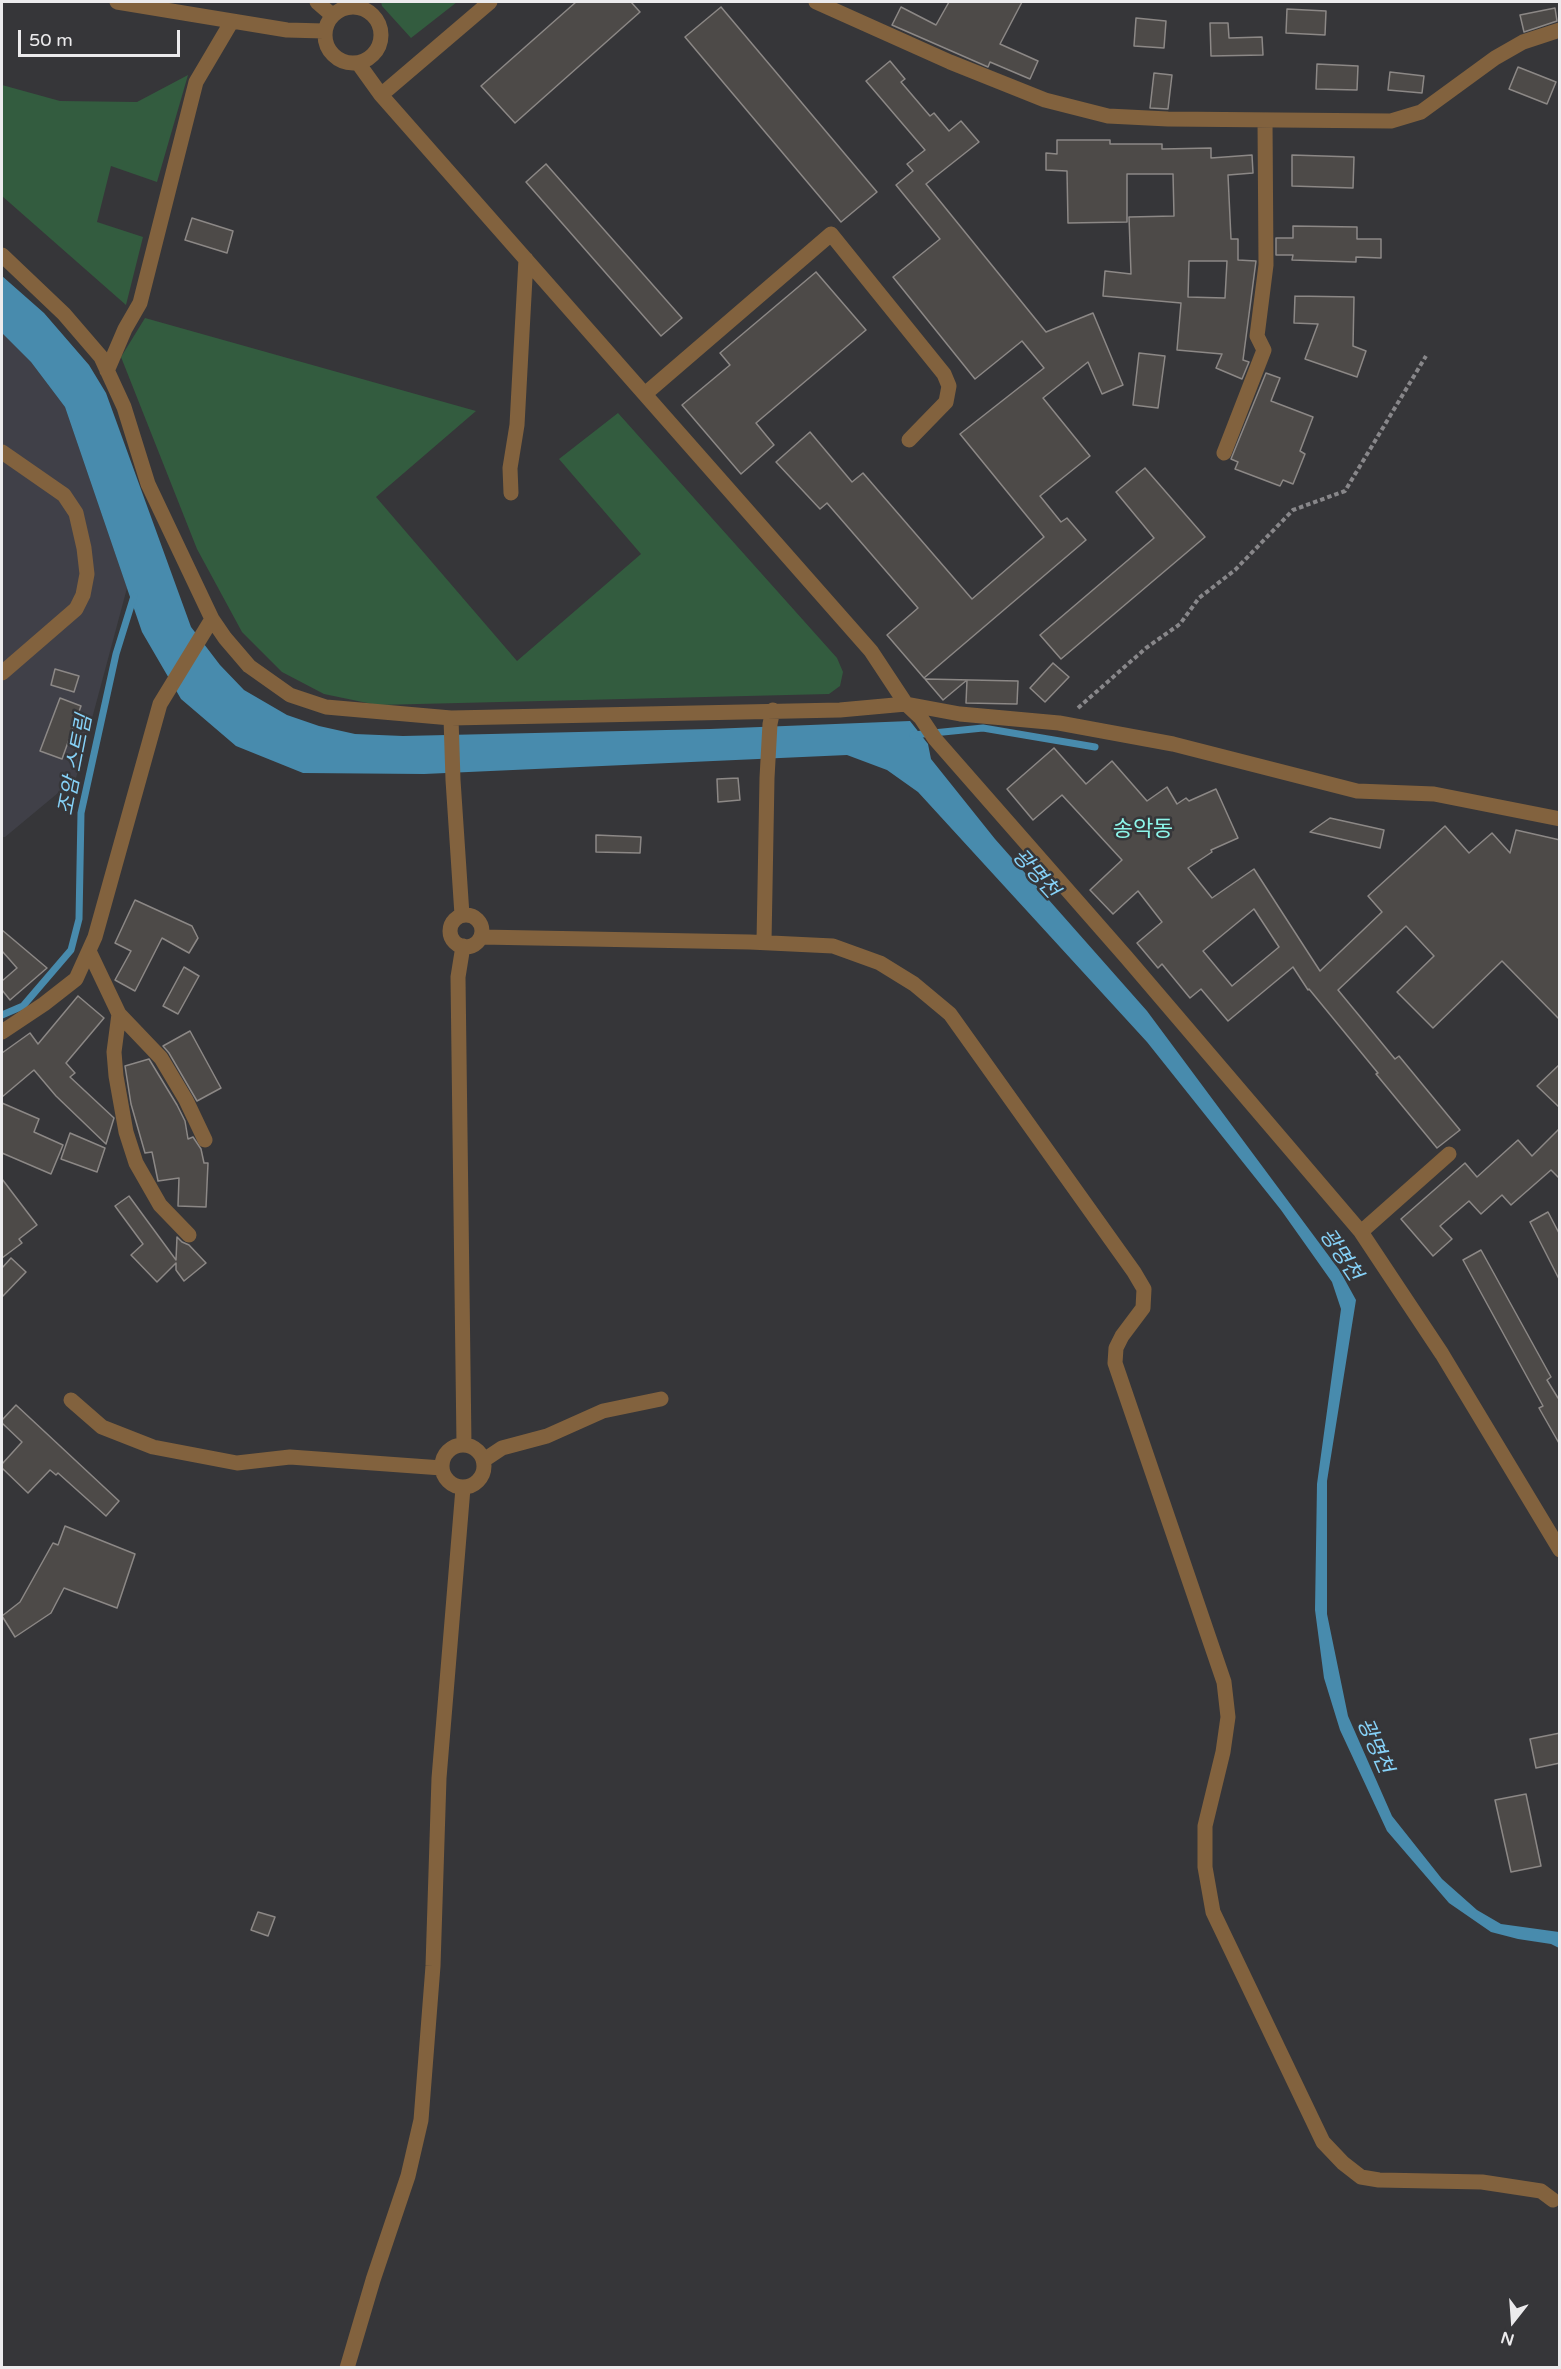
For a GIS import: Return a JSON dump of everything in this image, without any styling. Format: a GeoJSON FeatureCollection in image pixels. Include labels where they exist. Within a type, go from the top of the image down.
{"type":"FeatureCollection","features":[{"type":"Feature","properties":{"kind":"street"},"geometry":{"type":"LineString","coordinates":[[117,2],[287,30],[324,31]]}},
{"type":"Feature","properties":{"kind":"street"},"geometry":{"type":"LineString","coordinates":[[317,2],[332,15]]}},
{"type":"Feature","properties":{"kind":"street"},"geometry":{"type":"LineString","coordinates":[[381,95],[490,2]]}},
{"type":"Feature","properties":{"kind":"street"},"geometry":{"type":"LineString","coordinates":[[816,2],[950,62],[1045,100],[1108,116],[1168,119],[1391,121],[1422,112],[1495,58],[1523,42],[1560,30]]}},
{"type":"Feature","properties":{"kind":"street"},"geometry":{"type":"LineString","coordinates":[[357,4],[372,14],[381,30],[379,47],[367,60],[349,64],[333,56],[327,49],[324,31],[332,15],[357,4]]}},
{"type":"Feature","properties":{"kind":"street"},"geometry":{"type":"LineString","coordinates":[[107,371],[125,329],[140,303],[196,82],[232,21]]}},
{"type":"Feature","properties":{"kind":"street"},"geometry":{"type":"LineString","coordinates":[[358,63],[381,95],[872,651],[906,704],[921,718],[935,739],[1127,958],[1361,1232],[1442,1354],[1560,1550]]}},
{"type":"Feature","properties":{"kind":"street"},"geometry":{"type":"LineString","coordinates":[[1224,453],[1264,350],[1257,336],[1266,265],[1265,120]]}},
{"type":"Feature","properties":{"kind":"street"},"geometry":{"type":"LineString","coordinates":[[645,394],[831,234],[944,374],[949,386],[946,402],[909,440]]}},
{"type":"Feature","properties":{"kind":"street"},"geometry":{"type":"LineString","coordinates":[[2,255],[64,314],[100,357],[124,407],[148,484],[212,619],[225,639],[249,666],[290,695],[326,707],[451,718],[772,717],[906,704],[960,714],[1059,723],[1173,744],[1357,791],[1434,794],[1560,819]]}},
{"type":"Feature","properties":{"kind":"street"},"geometry":{"type":"LineString","coordinates":[[511,493],[510,468],[517,425],[526,259]]}},
{"type":"Feature","properties":{"kind":"street"},"geometry":{"type":"LineString","coordinates":[[2,452],[64,495],[76,513],[87,574],[83,595],[76,609],[2,673]]}},
{"type":"Feature","properties":{"kind":"street"},"geometry":{"type":"LineString","coordinates":[[2,1032],[76,979],[95,937],[160,704],[212,619]]}},
{"type":"Feature","properties":{"kind":"street"},"geometry":{"type":"LineString","coordinates":[[764,942],[768,766],[772,717]]}},
{"type":"Feature","properties":{"kind":"street"},"geometry":{"type":"LineString","coordinates":[[451,718],[462,915]]}},
{"type":"Feature","properties":{"kind":"street"},"geometry":{"type":"LineString","coordinates":[[462,915],[476,918],[482,930],[481,937],[476,943],[463,946],[456,943],[450,931],[452,924],[462,915]]}},
{"type":"Feature","properties":{"kind":"street"},"geometry":{"type":"LineString","coordinates":[[481,937],[764,942],[833,946],[880,963],[914,984],[950,1014],[1134,1272],[1144,1290],[1143,1308],[1122,1336],[1116,1348],[1115,1364],[1224,1682],[1228,1717],[1223,1752],[1205,1826],[1205,1867],[1213,1912],[1323,2142],[1343,2163],[1362,2177],[1379,2180],[1482,2182],[1541,2190],[1553,2200]]}},
{"type":"Feature","properties":{"kind":"street"},"geometry":{"type":"LineString","coordinates":[[463,946],[458,977],[464,1445]]}},
{"type":"Feature","properties":{"kind":"street"},"geometry":{"type":"LineString","coordinates":[[89,951],[119,1014],[161,1058],[186,1100],[205,1140]]}},
{"type":"Feature","properties":{"kind":"street"},"geometry":{"type":"LineString","coordinates":[[119,1014],[114,1052],[126,1132],[136,1163],[160,1205],[189,1235]]}},
{"type":"Feature","properties":{"kind":"street"},"geometry":{"type":"LineString","coordinates":[[1361,1232],[1449,1154]]}},
{"type":"Feature","properties":{"kind":"street"},"geometry":{"type":"LineString","coordinates":[[484,1460],[502,1448],[547,1436],[603,1411],[661,1399]]}},
{"type":"Feature","properties":{"kind":"street"},"geometry":{"type":"LineString","coordinates":[[71,1400],[102,1427],[153,1447],[237,1463],[290,1457],[442,1468]]}},
{"type":"Feature","properties":{"kind":"street"},"geometry":{"type":"LineString","coordinates":[[464,1445],[476,1449],[484,1460],[484,1473],[476,1484],[463,1488],[450,1484],[442,1473],[443,1460],[451,1449],[464,1445]]}},
{"type":"Feature","properties":{"kind":"street"},"geometry":{"type":"LineString","coordinates":[[347,2367],[408,2176],[421,2120],[433,1966],[440,1767],[463,1488]]}},
{"type":"Feature","properties":{"kind":"path"},"geometry":{"type":"LineString","coordinates":[[1059,723],[1146,648],[1180,624],[1199,598],[1235,570],[1293,510],[1345,491],[1426,356]]}},
{"type":"Feature","properties":{"kind":"shaded area"},"geometry":{"type":"Polygon","coordinates":[[[2,333],[31,362],[65,407],[127,588],[76,778],[5,837],[2,837],[2,333]]]}},
{"type":"Feature","properties":{"kind":"green space"},"geometry":{"type":"Polygon","coordinates":[[[381,2],[457,2],[411,38],[381,2]]]}},
{"type":"Feature","properties":{"kind":"green space"},"geometry":{"type":"Polygon","coordinates":[[[188,75],[157,182],[111,166],[97,222],[143,237],[126,305],[2,196],[2,85],[60,101],[137,102],[188,75]]]}},
{"type":"Feature","properties":{"kind":"green space"},"geometry":{"type":"Polygon","coordinates":[[[145,318],[476,411],[376,497],[517,661],[641,554],[559,459],[618,413],[837,658],[843,672],[840,686],[829,694],[377,705],[324,694],[282,672],[242,632],[197,549],[121,357],[145,318]]]}},
{"type":"Feature","properties":{"kind":"water"},"geometry":{"type":"Polygon","coordinates":[[[2,276],[44,313],[89,365],[106,393],[191,627],[220,665],[244,690],[287,715],[319,726],[355,734],[403,736],[710,729],[910,721],[928,744],[931,759],[995,839],[1147,1011],[1340,1271],[1356,1300],[1327,1481],[1327,1614],[1348,1716],[1392,1816],[1442,1879],[1477,1910],[1501,1924],[1559,1932],[1559,1948],[1551,1944],[1491,1932],[1449,1903],[1387,1831],[1340,1730],[1324,1678],[1315,1610],[1317,1484],[1341,1309],[1332,1282],[1281,1210],[1147,1042],[918,792],[887,770],[847,755],[424,774],[303,773],[236,746],[181,699],[142,632],[65,407],[31,362],[2,333],[2,276]]]}},
{"type":"Feature","properties":{"kind":"building"},"geometry":{"type":"Polygon","coordinates":[[[576,2],[631,2],[640,12],[515,123],[481,86],[576,2]]]}},
{"type":"Feature","properties":{"kind":"building"},"geometry":{"type":"Polygon","coordinates":[[[949,2],[1022,2],[1000,44],[1038,61],[1030,79],[990,62],[988,67],[892,25],[901,7],[936,25],[949,2]]]}},
{"type":"Feature","properties":{"kind":"building"},"geometry":{"type":"Polygon","coordinates":[[[721,7],[877,192],[841,222],[685,37],[721,7]]]}},
{"type":"Feature","properties":{"kind":"building"},"geometry":{"type":"Polygon","coordinates":[[[1555,8],[1557,21],[1524,32],[1520,15],[1555,8]]]}},
{"type":"Feature","properties":{"kind":"building"},"geometry":{"type":"Polygon","coordinates":[[[1287,9],[1326,11],[1325,35],[1286,33],[1287,9]]]}},
{"type":"Feature","properties":{"kind":"building"},"geometry":{"type":"Polygon","coordinates":[[[1136,18],[1166,21],[1164,48],[1134,46],[1136,18]]]}},
{"type":"Feature","properties":{"kind":"building"},"geometry":{"type":"Polygon","coordinates":[[[1210,23],[1228,23],[1229,38],[1262,37],[1263,55],[1211,56],[1210,23]]]}},
{"type":"Feature","properties":{"kind":"building"},"geometry":{"type":"Polygon","coordinates":[[[890,61],[905,79],[901,82],[930,116],[934,113],[949,131],[961,121],[979,142],[926,184],[1046,332],[1093,313],[1123,385],[1102,394],[1088,362],[1043,398],[1090,456],[1040,496],[1061,522],[1067,518],[1086,540],[924,678],[887,635],[918,608],[827,503],[820,509],[776,462],[810,432],[852,482],[863,473],[972,599],[1044,537],[960,434],[1044,368],[1022,341],[975,379],[893,277],[940,239],[896,185],[913,171],[907,164],[925,150],[866,81],[890,61]]]}},
{"type":"Feature","properties":{"kind":"building"},"geometry":{"type":"Polygon","coordinates":[[[1317,64],[1358,66],[1357,90],[1316,89],[1317,64]]]}},
{"type":"Feature","properties":{"kind":"building"},"geometry":{"type":"Polygon","coordinates":[[[1518,67],[1556,82],[1547,104],[1509,89],[1518,67]]]}},
{"type":"Feature","properties":{"kind":"building"},"geometry":{"type":"Polygon","coordinates":[[[1390,72],[1424,76],[1422,93],[1388,90],[1390,72]]]}},
{"type":"Feature","properties":{"kind":"building"},"geometry":{"type":"Polygon","coordinates":[[[1154,73],[1172,75],[1168,109],[1150,108],[1154,73]]]}},
{"type":"Feature","properties":{"kind":"building"},"geometry":{"type":"Polygon","coordinates":[[[1057,140],[1110,140],[1110,144],[1162,144],[1162,149],[1211,148],[1211,158],[1252,155],[1253,173],[1228,175],[1231,239],[1238,239],[1238,260],[1256,261],[1243,360],[1249,362],[1242,379],[1216,368],[1222,354],[1177,350],[1181,303],[1103,296],[1105,271],[1131,274],[1129,217],[1174,216],[1173,174],[1127,174],[1127,222],[1068,223],[1067,171],[1046,170],[1046,153],[1057,154],[1057,140]],[[1189,261],[1188,297],[1225,298],[1227,261],[1189,261]]]}},
{"type":"Feature","properties":{"kind":"building"},"geometry":{"type":"Polygon","coordinates":[[[1292,155],[1354,157],[1353,188],[1292,186],[1292,155]]]}},
{"type":"Feature","properties":{"kind":"building"},"geometry":{"type":"Polygon","coordinates":[[[546,164],[682,318],[661,336],[526,182],[546,164]]]}},
{"type":"Feature","properties":{"kind":"building"},"geometry":{"type":"Polygon","coordinates":[[[192,218],[233,231],[227,253],[185,240],[192,218]]]}},
{"type":"Feature","properties":{"kind":"building"},"geometry":{"type":"Polygon","coordinates":[[[1293,226],[1357,227],[1357,239],[1381,239],[1381,258],[1356,257],[1356,262],[1292,260],[1293,255],[1276,255],[1276,238],[1293,238],[1293,226]]]}},
{"type":"Feature","properties":{"kind":"building"},"geometry":{"type":"Polygon","coordinates":[[[816,272],[866,330],[756,423],[774,445],[741,474],[682,405],[730,365],[720,353],[816,272]]]}},
{"type":"Feature","properties":{"kind":"building"},"geometry":{"type":"Polygon","coordinates":[[[1295,296],[1354,297],[1353,346],[1366,351],[1357,377],[1305,359],[1318,324],[1294,323],[1295,296]]]}},
{"type":"Feature","properties":{"kind":"building"},"geometry":{"type":"Polygon","coordinates":[[[1139,353],[1165,356],[1158,408],[1133,405],[1139,353]]]}},
{"type":"Feature","properties":{"kind":"building"},"geometry":{"type":"Polygon","coordinates":[[[1266,373],[1280,378],[1271,401],[1313,417],[1300,451],[1305,454],[1293,484],[1283,480],[1280,486],[1235,469],[1238,462],[1231,459],[1266,373]]]}},
{"type":"Feature","properties":{"kind":"building"},"geometry":{"type":"Polygon","coordinates":[[[1145,468],[1205,537],[1061,659],[1040,635],[1154,538],[1116,492],[1145,468]]]}},
{"type":"Feature","properties":{"kind":"building"},"geometry":{"type":"Polygon","coordinates":[[[1053,663],[1069,677],[1045,702],[1030,688],[1053,663]]]}},
{"type":"Feature","properties":{"kind":"building"},"geometry":{"type":"Polygon","coordinates":[[[55,669],[79,676],[74,692],[51,685],[55,669]]]}},
{"type":"Feature","properties":{"kind":"building"},"geometry":{"type":"Polygon","coordinates":[[[925,679],[1018,681],[1017,704],[966,703],[967,680],[943,700],[925,679]]]}},
{"type":"Feature","properties":{"kind":"building"},"geometry":{"type":"Polygon","coordinates":[[[60,698],[81,706],[62,759],[40,751],[60,698]]]}},
{"type":"Feature","properties":{"kind":"building"},"geometry":{"type":"Polygon","coordinates":[[[1054,748],[1086,784],[1112,761],[1147,801],[1167,787],[1177,804],[1186,798],[1189,801],[1216,789],[1238,838],[1211,850],[1212,852],[1188,868],[1212,898],[1254,869],[1320,971],[1382,912],[1368,896],[1445,826],[1469,853],[1492,833],[1510,853],[1516,830],[1560,840],[1560,1020],[1502,961],[1433,1028],[1397,992],[1434,956],[1406,926],[1338,990],[1395,1059],[1399,1056],[1460,1130],[1437,1148],[1308,990],[1293,967],[1228,1021],[1201,989],[1190,998],[1162,964],[1158,968],[1137,943],[1162,922],[1138,891],[1113,914],[1090,890],[1122,860],[1062,795],[1033,820],[1007,789],[1054,748]],[[1254,909],[1203,951],[1232,986],[1279,947],[1254,909]]]}},
{"type":"Feature","properties":{"kind":"building"},"geometry":{"type":"Polygon","coordinates":[[[738,778],[740,800],[718,802],[717,779],[738,778]]]}},
{"type":"Feature","properties":{"kind":"building"},"geometry":{"type":"Polygon","coordinates":[[[1330,818],[1384,830],[1380,848],[1310,832],[1330,818]]]}},
{"type":"Feature","properties":{"kind":"building"},"geometry":{"type":"Polygon","coordinates":[[[596,835],[641,837],[640,853],[596,852],[596,835]]]}},
{"type":"Feature","properties":{"kind":"building"},"geometry":{"type":"Polygon","coordinates":[[[135,900],[192,926],[198,938],[189,953],[162,938],[135,991],[115,980],[131,951],[115,943],[135,900]]]}},
{"type":"Feature","properties":{"kind":"building"},"geometry":{"type":"Polygon","coordinates":[[[2,930],[47,968],[10,1000],[2,990],[2,981],[17,968],[2,951],[2,930]]]}},
{"type":"Feature","properties":{"kind":"building"},"geometry":{"type":"Polygon","coordinates":[[[184,967],[199,976],[178,1014],[163,1006],[184,967]]]}},
{"type":"Feature","properties":{"kind":"building"},"geometry":{"type":"Polygon","coordinates":[[[78,996],[104,1018],[66,1063],[75,1073],[70,1077],[114,1118],[106,1144],[56,1096],[34,1070],[2,1097],[2,1053],[30,1033],[38,1044],[78,996]]]}},
{"type":"Feature","properties":{"kind":"building"},"geometry":{"type":"Polygon","coordinates":[[[190,1031],[221,1088],[197,1101],[163,1046],[190,1031]]]}},
{"type":"Feature","properties":{"kind":"building"},"geometry":{"type":"Polygon","coordinates":[[[149,1059],[185,1121],[188,1139],[193,1137],[201,1149],[204,1163],[208,1163],[206,1207],[178,1206],[179,1178],[158,1181],[152,1152],[145,1153],[131,1104],[125,1066],[149,1059]]]}},
{"type":"Feature","properties":{"kind":"building"},"geometry":{"type":"Polygon","coordinates":[[[1560,1064],[1560,1108],[1537,1086],[1560,1064]]]}},
{"type":"Feature","properties":{"kind":"building"},"geometry":{"type":"Polygon","coordinates":[[[2,1103],[39,1119],[34,1132],[63,1145],[51,1174],[2,1153],[2,1103]]]}},
{"type":"Feature","properties":{"kind":"building"},"geometry":{"type":"Polygon","coordinates":[[[1560,1128],[1560,1179],[1551,1170],[1511,1205],[1502,1195],[1481,1214],[1469,1201],[1440,1226],[1452,1239],[1433,1256],[1401,1219],[1465,1163],[1477,1177],[1518,1140],[1532,1156],[1560,1128]]]}},
{"type":"Feature","properties":{"kind":"building"},"geometry":{"type":"Polygon","coordinates":[[[70,1133],[105,1148],[97,1172],[61,1159],[70,1133]]]}},
{"type":"Feature","properties":{"kind":"building"},"geometry":{"type":"Polygon","coordinates":[[[2,1179],[37,1225],[19,1239],[22,1243],[2,1258],[2,1179]]]}},
{"type":"Feature","properties":{"kind":"building"},"geometry":{"type":"Polygon","coordinates":[[[129,1196],[176,1260],[177,1237],[189,1245],[206,1263],[184,1281],[176,1270],[176,1263],[157,1282],[131,1255],[143,1244],[115,1206],[129,1196]]]}},
{"type":"Feature","properties":{"kind":"building"},"geometry":{"type":"Polygon","coordinates":[[[1548,1212],[1560,1235],[1560,1281],[1530,1222],[1548,1212]]]}},
{"type":"Feature","properties":{"kind":"building"},"geometry":{"type":"Polygon","coordinates":[[[1481,1250],[1551,1377],[1547,1380],[1558,1398],[1560,1397],[1560,1445],[1539,1408],[1543,1406],[1463,1260],[1481,1250]]]}},
{"type":"Feature","properties":{"kind":"building"},"geometry":{"type":"Polygon","coordinates":[[[11,1258],[26,1272],[2,1297],[2,1268],[11,1258]]]}},
{"type":"Feature","properties":{"kind":"building"},"geometry":{"type":"Polygon","coordinates":[[[16,1405],[119,1501],[106,1516],[58,1473],[56,1475],[50,1470],[28,1493],[2,1468],[2,1464],[22,1442],[2,1423],[2,1420],[16,1405]]]}},
{"type":"Feature","properties":{"kind":"building"},"geometry":{"type":"Polygon","coordinates":[[[65,1526],[135,1554],[117,1608],[64,1588],[51,1613],[15,1637],[2,1616],[20,1602],[53,1543],[58,1545],[65,1526]]]}},
{"type":"Feature","properties":{"kind":"building"},"geometry":{"type":"Polygon","coordinates":[[[1560,1733],[1560,1763],[1536,1768],[1530,1739],[1560,1733]]]}},
{"type":"Feature","properties":{"kind":"building"},"geometry":{"type":"Polygon","coordinates":[[[1526,1794],[1541,1866],[1511,1872],[1495,1800],[1526,1794]]]}},
{"type":"Feature","properties":{"kind":"building"},"geometry":{"type":"Polygon","coordinates":[[[258,1912],[275,1917],[268,1936],[251,1930],[258,1912]]]}},
{"type":"Feature","properties":{"kind":"waterway","name":"조암 스트림"},"geometry":{"type":"LineString","coordinates":[[2,1015],[23,1006],[71,950],[79,919],[81,813],[116,654],[134,596]]}},
{"type":"Feature","properties":{"kind":"waterway"},"geometry":{"type":"LineString","coordinates":[[913,735],[983,728],[1095,747]]}},
{"type":"Feature","properties":{"kind":"district","name":"송악동"},"geometry":{"type":"Point","coordinates":[1143,830]}},
{"type":"Feature","properties":{"kind":"water label","name":"광명천"},"geometry":{"type":"Point","coordinates":[1035,874]}},
{"type":"Feature","properties":{"kind":"water label","name":"광명천"},"geometry":{"type":"Point","coordinates":[1340,1255]}},
{"type":"Feature","properties":{"kind":"water label","name":"광명천"},"geometry":{"type":"Point","coordinates":[1374,1746]}}]}
